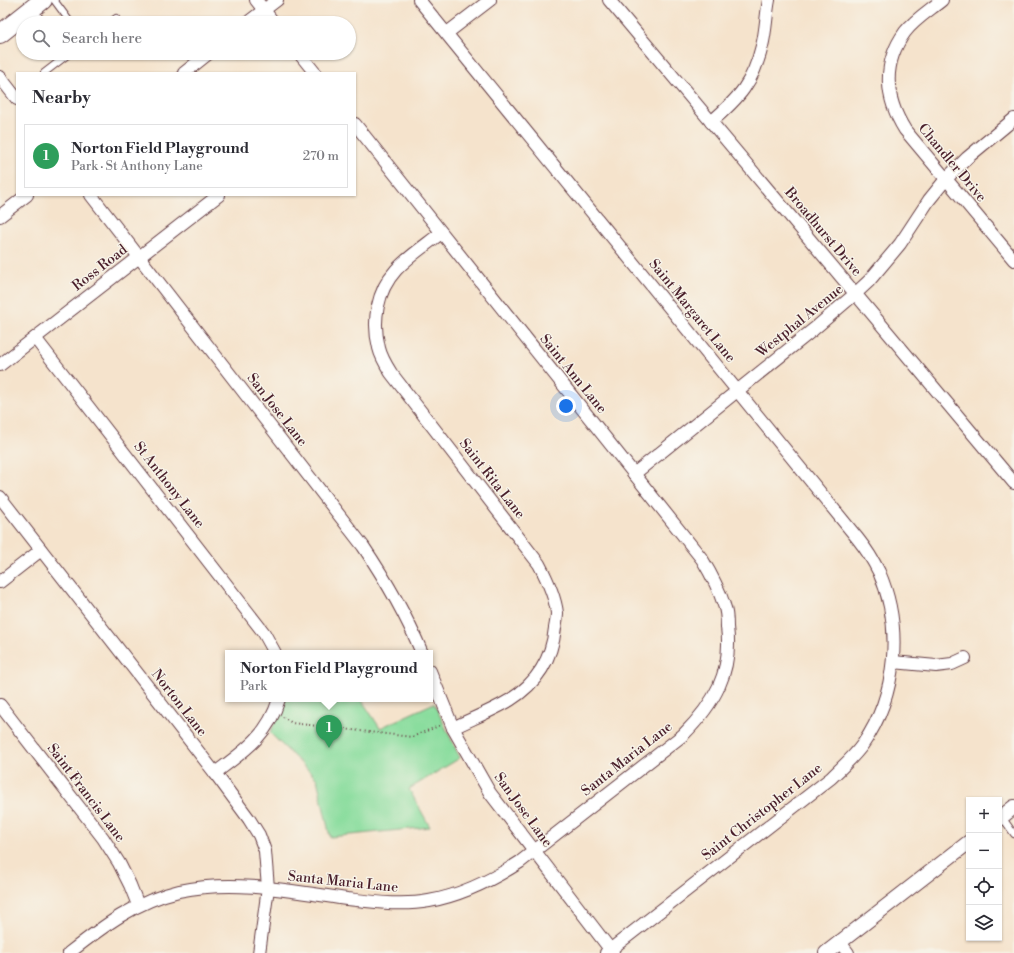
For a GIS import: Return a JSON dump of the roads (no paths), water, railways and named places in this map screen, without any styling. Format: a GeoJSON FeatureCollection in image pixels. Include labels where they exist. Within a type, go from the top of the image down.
{"type":"FeatureCollection","features":[{"type":"Feature","properties":{"kind":"main road"},"geometry":{"type":"LineString","coordinates":[[21,16],[38,4]]}},
{"type":"Feature","properties":{"kind":"main road"},"geometry":{"type":"LineString","coordinates":[[2,29],[16,19]]}},
{"type":"Feature","properties":{"kind":"street"},"geometry":{"type":"LineString","coordinates":[[256,0],[269,16]]}},
{"type":"Feature","properties":{"kind":"street"},"geometry":{"type":"LineString","coordinates":[[256,16],[276,0]]}},
{"type":"Feature","properties":{"kind":"street","name":"Saint Margaret Lane"},"geometry":{"type":"LineString","coordinates":[[419,0],[858,538],[869,555],[881,580],[890,610],[893,662]]}},
{"type":"Feature","properties":{"kind":"street"},"geometry":{"type":"LineString","coordinates":[[447,34],[490,0]]}},
{"type":"Feature","properties":{"kind":"street","name":"Broadhurst Drive"},"geometry":{"type":"LineString","coordinates":[[609,0],[1014,483]]}},
{"type":"Feature","properties":{"kind":"street"},"geometry":{"type":"LineString","coordinates":[[711,122],[738,97],[749,81],[762,45],[769,0]]}},
{"type":"Feature","properties":{"kind":"street","name":"Chandler Drive"},"geometry":{"type":"LineString","coordinates":[[942,0],[916,20],[897,45],[890,60],[888,75],[889,90],[897,118],[905,130],[1014,260]]}},
{"type":"Feature","properties":{"kind":"street"},"geometry":{"type":"LineString","coordinates":[[185,72],[200,60]]}},
{"type":"Feature","properties":{"kind":"street"},"geometry":{"type":"LineString","coordinates":[[304,60],[314,72]]}},
{"type":"Feature","properties":{"kind":"street"},"geometry":{"type":"LineString","coordinates":[[0,77],[16,96]]}},
{"type":"Feature","properties":{"kind":"street","name":"Westphal Avenue"},"geometry":{"type":"LineString","coordinates":[[634,474],[814,329],[869,281],[900,244],[929,200],[946,178],[967,158],[1014,119]]}},
{"type":"Feature","properties":{"kind":"street","name":"Saint Ann Lane"},"geometry":{"type":"LineString","coordinates":[[356,125],[702,559],[716,583],[725,607],[728,634],[727,661]]}},
{"type":"Feature","properties":{"kind":"street"},"geometry":{"type":"LineString","coordinates":[[0,216],[26,196]]}},
{"type":"Feature","properties":{"kind":"street","name":"San Jose Lane"},"geometry":{"type":"LineString","coordinates":[[92,196],[363,546],[387,582],[406,617],[421,650]]}},
{"type":"Feature","properties":{"kind":"street","name":"Ross Road"},"geometry":{"type":"LineString","coordinates":[[0,365],[218,196]]}},
{"type":"Feature","properties":{"kind":"street","name":"Saint Rita Lane"},"geometry":{"type":"LineString","coordinates":[[441,233],[405,262],[388,280],[377,307],[376,320],[379,349],[391,373],[539,564],[548,580],[557,613],[551,652],[546,663],[531,682],[510,700],[451,725]]}},
{"type":"Feature","properties":{"kind":"street","name":"St Anthony Lane"},"geometry":{"type":"LineString","coordinates":[[35,338],[264,633],[273,650]]}},
{"type":"Feature","properties":{"kind":"street","name":"Norton Lane"},"geometry":{"type":"LineString","coordinates":[[0,497],[215,773],[259,835],[265,852],[268,888],[259,953]]}},
{"type":"Feature","properties":{"kind":"street"},"geometry":{"type":"LineString","coordinates":[[0,582],[41,550]]}},
{"type":"Feature","properties":{"kind":"street"},"geometry":{"type":"LineString","coordinates":[[893,662],[936,666],[952,664],[965,658]]}},
{"type":"Feature","properties":{"kind":"street","name":"Santa Maria Lane"},"geometry":{"type":"LineString","coordinates":[[69,953],[114,919],[138,905],[178,891],[221,886],[268,888],[400,904],[428,902],[473,889],[498,876],[534,851],[683,735],[698,720],[712,702],[721,683],[727,661]]}},
{"type":"Feature","properties":{"kind":"street","name":"Saint Christopher Lane"},"geometry":{"type":"LineString","coordinates":[[609,952],[831,778],[849,762],[863,744],[880,711],[888,690],[893,662]]}},
{"type":"Feature","properties":{"kind":"street","name":"San Jose Lane"},"geometry":{"type":"LineString","coordinates":[[433,679],[451,725],[490,793],[609,952]]}},
{"type":"Feature","properties":{"kind":"street"},"geometry":{"type":"LineString","coordinates":[[215,773],[250,746],[265,729],[275,712],[278,702]]}},
{"type":"Feature","properties":{"kind":"street","name":"Saint Francis Lane"},"geometry":{"type":"LineString","coordinates":[[0,705],[103,838],[119,863],[138,905]]}},
{"type":"Feature","properties":{"kind":"street"},"geometry":{"type":"LineString","coordinates":[[1002,816],[1014,807]]}},
{"type":"Feature","properties":{"kind":"street"},"geometry":{"type":"LineString","coordinates":[[826,953],[844,948],[966,845]]}},
{"type":"Feature","properties":{"kind":"lane"},"geometry":{"type":"LineString","coordinates":[[54,0],[66,16]]}},
{"type":"Feature","properties":{"kind":"lane"},"geometry":{"type":"LineString","coordinates":[[38,4],[41,16]]}},
{"type":"Feature","properties":{"kind":"lane"},"geometry":{"type":"LineString","coordinates":[[45,72],[60,60]]}},
{"type":"Feature","properties":{"kind":"lane"},"geometry":{"type":"LineString","coordinates":[[1002,820],[1014,834]]}},
{"type":"Feature","properties":{"kind":"place","name":"Norton Field Playground"},"geometry":{"type":"Point","coordinates":[329,748]}}]}
